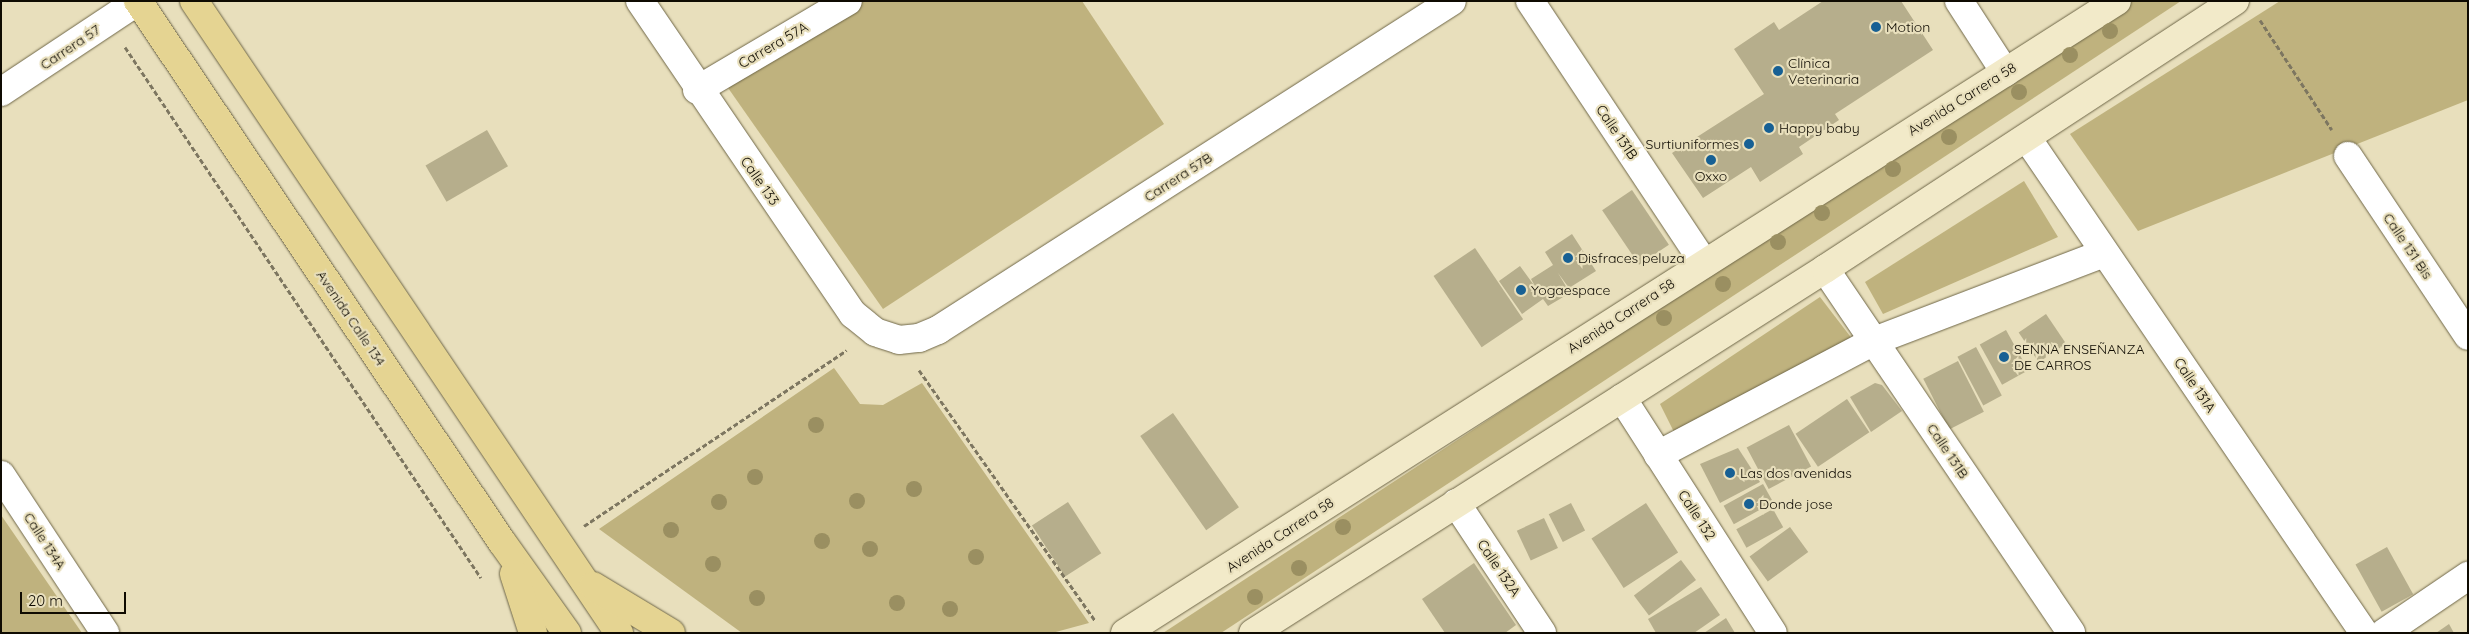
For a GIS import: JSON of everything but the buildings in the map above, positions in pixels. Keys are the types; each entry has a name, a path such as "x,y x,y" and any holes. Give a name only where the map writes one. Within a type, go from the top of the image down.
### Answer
{"main road":[{"name":"Avenida Calle 134","path":"138,1 502,542 567,633"},
{"path":"194,1 619,633"},
{"name":"Avenida Carrera 58","path":"1125,633 1704,262 2117,1"},
{"path":"1253,633 1825,269 2027,138 2246,8"},
{"path":"502,542 533,633"},
{"path":"584,580 671,633"}],"street":[{"name":"Carrera 57","path":"1,92 138,1"},
{"name":"Calle 133","path":"640,1 697,90 853,314 887,336"},
{"name":"Carrera 57A","path":"697,90 848,1"},
{"name":"Carrera 57B","path":"887,336 919,338 938,330 1452,1"},
{"name":"Calle 131B","path":"1530,1 1704,262"},
{"path":"1959,1 2005,72"},
{"name":"Calle 131A","path":"2027,138 2364,633"},
{"name":"Calle 131 Bis","path":"2348,156 2468,336"},
{"path":"1658,455 1874,341 2104,253"},
{"name":"Calle 131B","path":"1825,269 2071,633"},
{"name":"Calle 132","path":"1622,398 1773,633"},
{"name":"Calle 134A","path":"1,476 105,633"},
{"name":"Calle 132A","path":"1456,503 1542,633"},
{"path":"2384,633 2468,576"}],"path":[{"path":"2246,8 2348,156"},
{"path":"108,22 486,584"},
{"path":"559,543 887,336 1097,624"}],"shaded area":[{"path":"843,1 1082,1 1164,124 883,309 726,85"},
{"path":"2127,1 2181,1 1221,633 1163,633"},
{"path":"2280,1 2468,1 2468,100 2138,231 2070,134"},
{"path":"2024,181 2058,237 1883,314 1865,282"},
{"path":"1820,297 1853,340 1676,436 1660,404"},
{"path":"834,368 860,404 883,405 922,383 1089,623 1052,633 742,633 599,529"},
{"path":"1,515 82,633 1,633"}],"place":[{"name":"Motion","path":"1876,27"},
{"name":"Clínica Veterinaria","path":"1778,71"},
{"name":"Happy baby","path":"1769,128"},
{"name":"Surtiuniformes","path":"1749,144"},
{"name":"Oxxo","path":"1711,160"},
{"name":"Disfraces peluza","path":"1568,258"},
{"name":"Yogaespace","path":"1521,290"},
{"name":"SENNA ENSEÑANZA DE CARROS","path":"2004,357"},
{"name":"Las dos avenidas","path":"1730,473"},
{"name":"Donde jose","path":"1749,504"}]}
